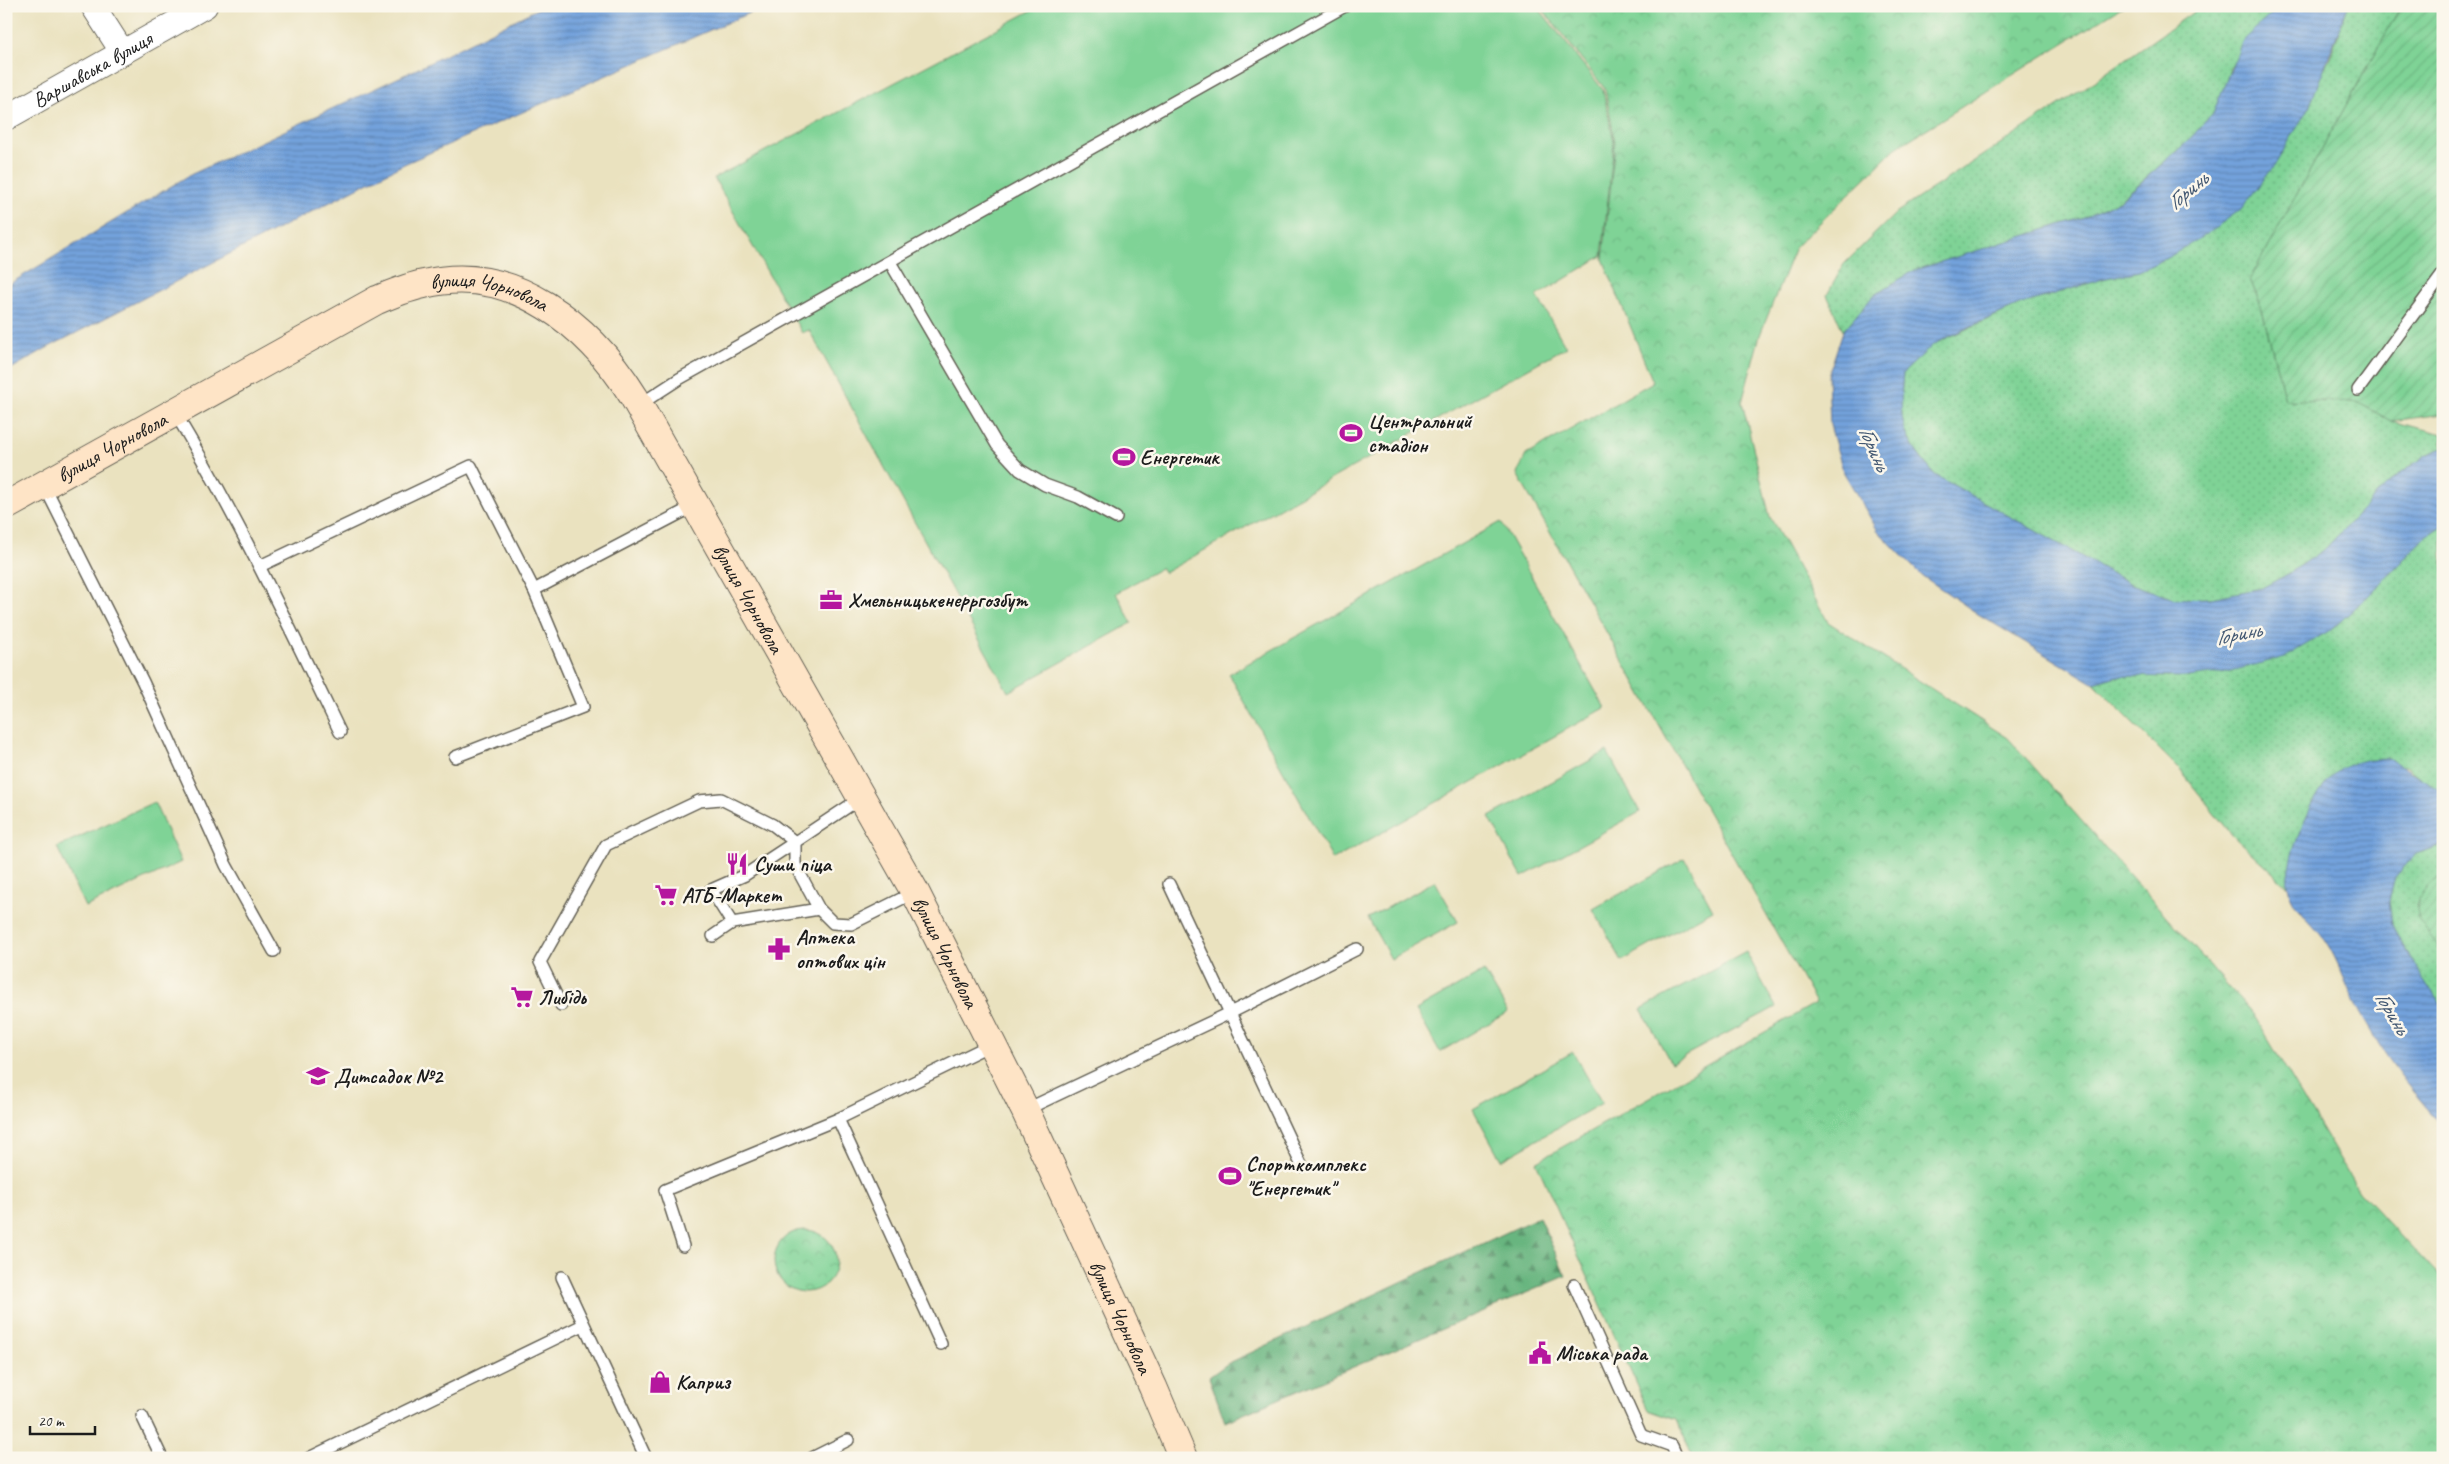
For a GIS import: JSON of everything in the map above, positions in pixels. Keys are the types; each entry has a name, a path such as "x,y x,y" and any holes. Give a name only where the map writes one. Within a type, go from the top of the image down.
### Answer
{"street":[{"path":"93,6 123,53"},
{"name":"Варшавська вулиця","path":"6,118 205,6"},
{"name":"вулиця Чорновола","path":"6,506 175,414 376,300 424,283 469,280 509,287 544,304 574,324 597,346 639,405 915,892 1025,1110 1153,1388 1181,1457"}],"lane":[{"path":"639,405 679,379 1345,6"},
{"path":"890,262 997,445 1020,470 1045,485 1078,497 1116,518"},
{"path":"2358,390 2443,274"},
{"path":"175,414 205,463 260,566 340,732"},
{"path":"260,566 471,466 534,590 583,707 455,757"},
{"path":"44,484 143,682 226,865 274,951"},
{"path":"534,590 696,504"},
{"path":"732,923 711,890 745,874 861,798"},
{"path":"561,1005 540,962 606,845 699,800 721,799 773,825 795,842"},
{"path":"795,842 795,865 819,909 833,924 851,924 915,892"},
{"path":"1169,884 1302,1166"},
{"path":"714,936 732,923 819,909"},
{"path":"1025,1110 1230,1013 1357,949"},
{"path":"683,1246 665,1190 838,1118 993,1044"},
{"path":"838,1118 941,1344"},
{"path":"562,1278 646,1458"},
{"path":"1574,1285 1641,1435 1672,1446 1677,1458"},
{"path":"309,1458 583,1325"},
{"path":"142,1416 162,1458"},
{"path":"812,1458 848,1440"}],"green space":[{"name":"Енергетик","path":"1040,6 1537,6 1603,90 1614,142 1602,256 1537,296 1566,347 1164,573 1161,568 1116,593 1132,623 1008,692 809,330 802,333 714,178"},
{"path":"1540,6 2123,6 1896,148 1795,247 1760,335 1742,402 1770,517 1828,622 2008,738 2253,1014 2359,1191 2443,1282 2443,1458 1693,1458 1677,1420 1648,1410 1536,1162 1816,1003 1517,474 1526,455 1653,382 1603,259 1615,142 1605,89"},
{"path":"2202,6 2280,6 2230,68 2225,86 2213,113 2187,142 2120,200 2082,218 1915,270 1874,295 1843,331 1827,295 1844,264 1897,212 2083,89"},
{"path":"2348,6 2401,6 2250,279 2261,306 2285,400 2357,402 2391,421 2443,434 2443,448 2424,456 2385,486 2324,550 2288,574 2262,588 2211,598 2174,599 2131,584 1935,475 1915,450 1905,428 1901,405 1903,373 1934,344 2019,305 2106,278 2139,271 2169,257 2240,210 2254,191 2329,60"},
{"path":"2401,6 2443,6 2443,414 2391,421 2357,402 2285,400 2261,306 2250,279"},
{"path":"1501,522 1605,708 1333,860 1229,674"},
{"path":"2443,525 2443,790 2428,784 2406,766 2350,765 2336,773 2324,786 2302,830 2289,869 2288,887 2233,836 2180,770 2093,683 2116,676 2188,677 2285,656 2332,629 2369,595 2426,536"},
{"path":"1607,751 1640,812 1522,877 1489,817"},
{"path":"154,802 181,862 85,907 57,847"},
{"path":"2443,846 2443,877 2426,889 2416,906 2443,953 2443,1008 2407,954 2392,925 2389,901 2395,877 2416,854"},
{"path":"1685,858 1713,910 1622,961 1593,909"},
{"path":"2443,877 2443,953 2426,931 2418,915 2417,907 2419,899 2430,884"},
{"path":"1435,881 1458,922 1391,959 1368,918"},
{"path":"1746,952 1776,1007 1671,1063 1641,1009"},
{"path":"1484,971 1508,1012 1440,1052 1416,1010"},
{"path":"1573,1052 1602,1103 1501,1160 1473,1109"},
{"path":"1539,1217 1566,1276 1225,1422 1209,1377 1227,1364"},
{"path":"799,1230 811,1230 827,1239 834,1249 836,1261 834,1273 827,1283 811,1292 799,1292 788,1287 779,1278 774,1267 774,1255 779,1244 788,1235"}],"water":[{"path":"543,6 765,6 404,164 45,349 6,372 6,286 188,176 421,67"},
{"name":"Горинь","path":"2280,6 2348,6 2310,105 2275,165 2240,210 2205,235 2169,257 2139,271 2106,278 2019,305 1934,344 1903,373 1901,405 1905,429 1915,450 1935,475 2131,584 2174,599 2211,598 2262,588 2288,574 2324,550 2385,486 2424,456 2443,448 2443,525 2426,536 2369,595 2332,629 2285,657 2227,672 2188,677 2117,676 2093,683 1978,614 1921,575 1878,531 1843,471 1830,425 1828,376 1843,331 1874,295 1915,270 2082,218 2121,200 2187,142 2213,113 2243,40"},
{"name":"Горинь","path":"2386,758 2443,790 2443,846 2416,854 2395,877 2389,901 2392,925 2408,954 2443,1008 2443,1126 2406,1083 2384,1052 2355,1003 2330,949 2321,935 2298,909 2288,886 2288,874 2296,843 2311,809 2328,781 2341,769 2353,763"}],"place":[{"name":"Центральний стадіон","path":"1351,433"},
{"name":"Енергетик","path":"1124,457"},
{"name":"Хмельницькенерргозбут","path":"831,600"},
{"name":"Суши піца","path":"737,864"},
{"name":"АТБ-Маркет","path":"666,895"},
{"name":"Аптека оптових цін","path":"779,949"},
{"name":"Либідь","path":"522,997"},
{"name":"Дитсадок №2","path":"318,1076"},
{"name":"Спорткомплекс \"Енергетик\"","path":"1230,1176"},
{"name":"Міська рада","path":"1540,1353"},
{"name":"Каприз","path":"660,1382"}]}
